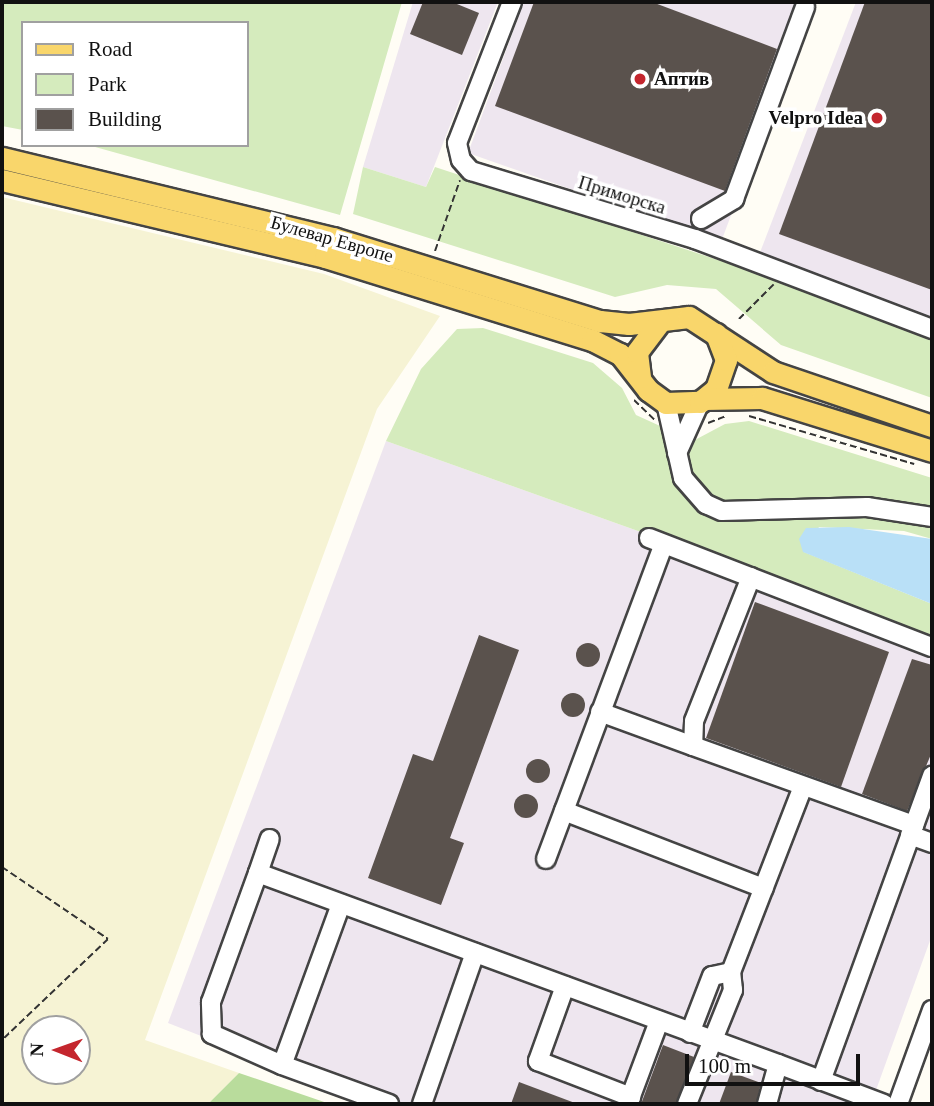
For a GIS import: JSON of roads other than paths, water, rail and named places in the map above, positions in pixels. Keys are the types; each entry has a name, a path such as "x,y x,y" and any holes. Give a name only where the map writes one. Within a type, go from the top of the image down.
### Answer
{"main road":[{"name":"Булевар Европе","path":"2,158 333,238 600,321 660,321 689,317 773,372 932,426"},
{"name":"Булевар Европе","path":"2,180 229,232 468,300 607,346 666,403"},
{"path":"640,377 642,340 660,321"},
{"path":"702,400 716,389 726,360 715,332"},
{"path":"666,403 762,398 932,451"}],"street":[{"name":"Приморска","path":"512,2 457,143 465,165 790,275 932,329"},
{"path":"701,219 734,200 805,7"},
{"path":"677,453 702,400"},
{"path":"666,403 677,453 692,492 722,511 867,507 932,517"},
{"path":"546,859 600,712 656,541 932,648"},
{"path":"693,746 694,721 751,577"},
{"path":"600,712 803,786 912,830 932,843"},
{"path":"821,1081 932,775"},
{"path":"687,1104 733,990 731,972 803,786"},
{"path":"564,811 765,888"},
{"path":"270,839 208,1022 212,1034 282,1065 390,1104"},
{"path":"258,873 884,1104"},
{"path":"282,1065 341,904"},
{"path":"422,1104 475,953"},
{"path":"690,1032 712,976 731,972"},
{"path":"565,986 538,1061 629,1100 659,1021"},
{"path":"898,1104 932,1010"},
{"path":"766,1104 778,1064"}],"water":[{"path":"849,527 932,539 932,604 803,552 799,539 806,528"}],"place":[{"name":"Аптив","path":"640,79"},
{"name":"Velpro Idea","path":"877,118"}]}
